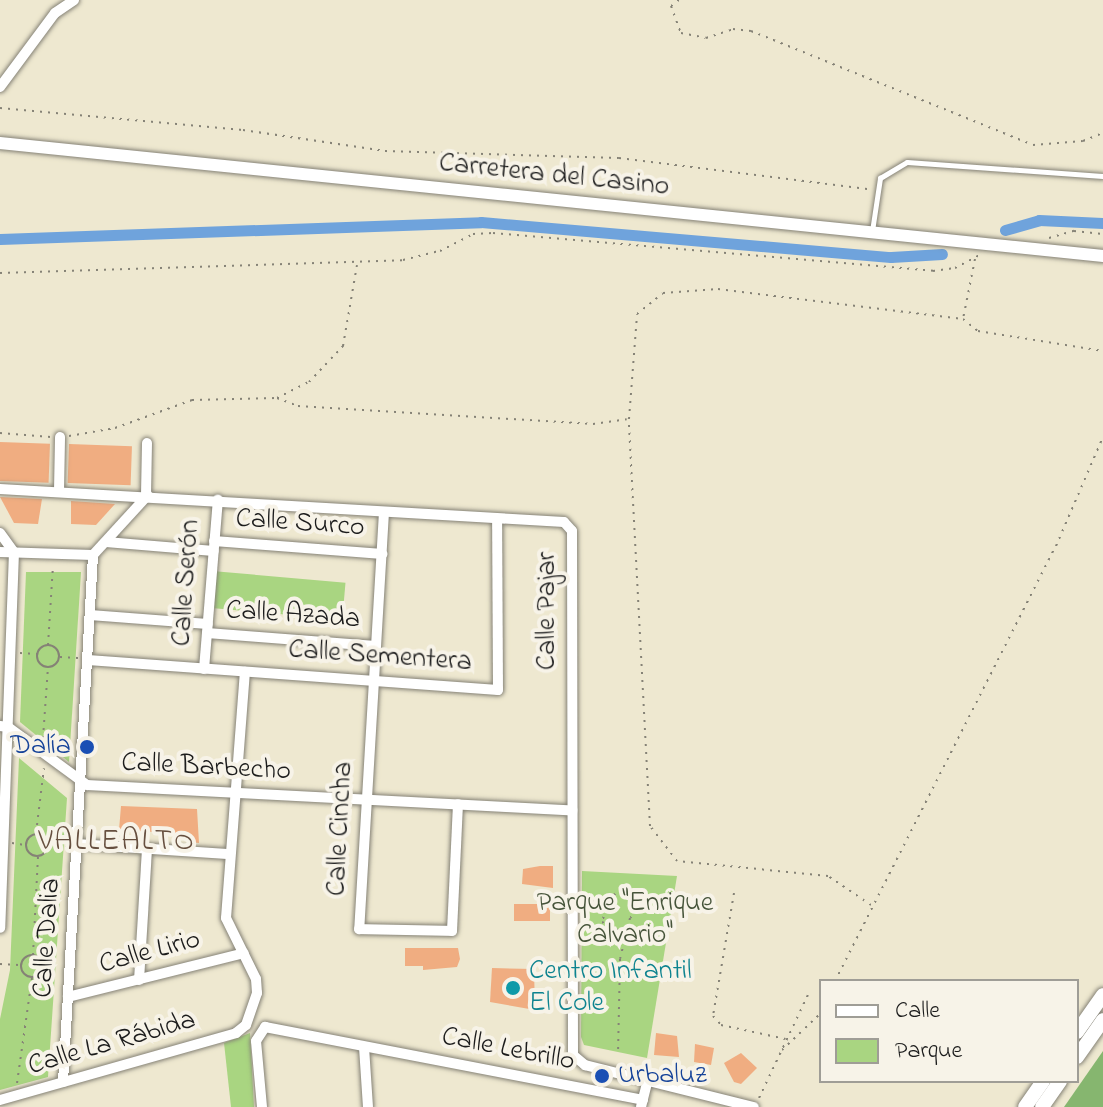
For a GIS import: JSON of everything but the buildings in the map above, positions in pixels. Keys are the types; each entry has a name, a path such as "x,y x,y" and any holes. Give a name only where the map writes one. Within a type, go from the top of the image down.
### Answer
{"main road":[{"path":"1079,1029 1103,995"},
{"path":"1079,1054 1103,1020"},
{"path":"1025,1107 1042,1083"},
{"path":"1042,1107 1059,1083"}],"street":[{"path":"0,87 55,13 74,0"},
{"name":"Carretera del Casino","path":"0,143 1103,256"},
{"path":"59,491 60,437"},
{"path":"88,659 93,555 147,495 147,443"},
{"name":"Calle Pajar","path":"0,489 147,495 564,522 572,531 573,1055 585,1065 754,1107"},
{"name":"Calle Serón","path":"204,669 218,500"},
{"name":"Calle Cincha","path":"384,512 359,929 452,931 458,804"},
{"name":"Calle Sementera","path":"88,659 498,690 497,519"},
{"path":"0,533 14,552 11,653 4,727 0,928"},
{"name":"Calle Surco","path":"106,542 382,554"},
{"path":"0,552 93,555"},
{"name":"Calle Azada","path":"90,615 376,646"},
{"name":"Calle Dalia","path":"63,1082 88,659"},
{"path":"244,953 226,918 245,672"},
{"name":"Calle Barbecho","path":"4,727 80,783 236,795 366,798 572,810"},
{"path":"78,844 230,854"},
{"path":"139,980 147,848"},
{"name":"Calle Lirio","path":"68,997 244,953"},
{"name":"Calle La Rábida","path":"0,1100 236,1033 246,1025 257,993 244,953"},
{"name":"Calle Lebrillo","path":"262,1107 256,1041 265,1027 642,1103"},
{"path":"364,1047 368,1107"},
{"path":"642,1103 648,1079"}],"lane":[{"path":"872,232 880,178 907,162 1103,176"}],"path":[{"path":"679,0 671,6 681,33 706,38 733,29 751,31 1033,145 1083,141 1103,133"},
{"path":"0,108 243,130 385,151 619,158 878,190"},
{"path":"1031,248 1074,231 1103,234"},
{"path":"0,273 403,260 440,251 473,234 493,233 933,271 975,258 997,245"},
{"path":"963,319 975,258"},
{"path":"277,398 309,382 343,346 358,263"},
{"path":"871,905 828,876 677,861 650,826 629,419 637,314 663,293 718,289 963,319 978,331 1103,351"},
{"path":"0,433 60,437 115,428 192,400 277,398 298,406 577,423 629,419"},
{"path":"836,979 1056,546 1103,437"},
{"path":"54,554 48,645 59,657"},
{"path":"11,653 37,654 48,645"},
{"path":"37,654 46,667 59,657 88,659"},
{"path":"38,856 26,849 29,836 42,835 48,846"},
{"path":"0,964 21,965 33,955 38,856 48,846 78,844"},
{"path":"600,903 625,888 645,894 645,905 630,918 619,965 618,1052"},
{"path":"734,893 711,1012 721,1025 786,1039"},
{"path":"572,898 600,903 606,909 602,922 627,935"},
{"path":"33,955 44,965 70,965"},
{"path":"21,965 32,977"},
{"path":"16,1088 32,977 44,965"},
{"path":"754,1107 808,995"},
{"path":"780,1052 819,1015"}],"green space":[{"path":"212,571 345,583 342,620 209,608"},
{"path":"26,572 81,572 69,762 20,722"},
{"path":"19,758 67,798 48,1077 0,1090 0,1019 10,970"},
{"name":"Parque \"Enrique Calvario\"","path":"582,871 677,876 647,1058 584,1045 581,1037"},
{"path":"250,1033 254,1107 231,1107 224,1043"},
{"path":"1103,1051 1103,1107 1064,1107"}],"waterway":[{"path":"1005,230 1039,220 1103,223"},
{"path":"0,239 481,222 891,257 942,254"}],"place":[{"name":"Dalía","path":"87,747"},
{"name":"Centro Infantil El Cole","path":"513,988"},
{"name":"Urbaluz","path":"602,1076"}],"district":[{"name":"VALLEALTO","path":"117,842"}]}
